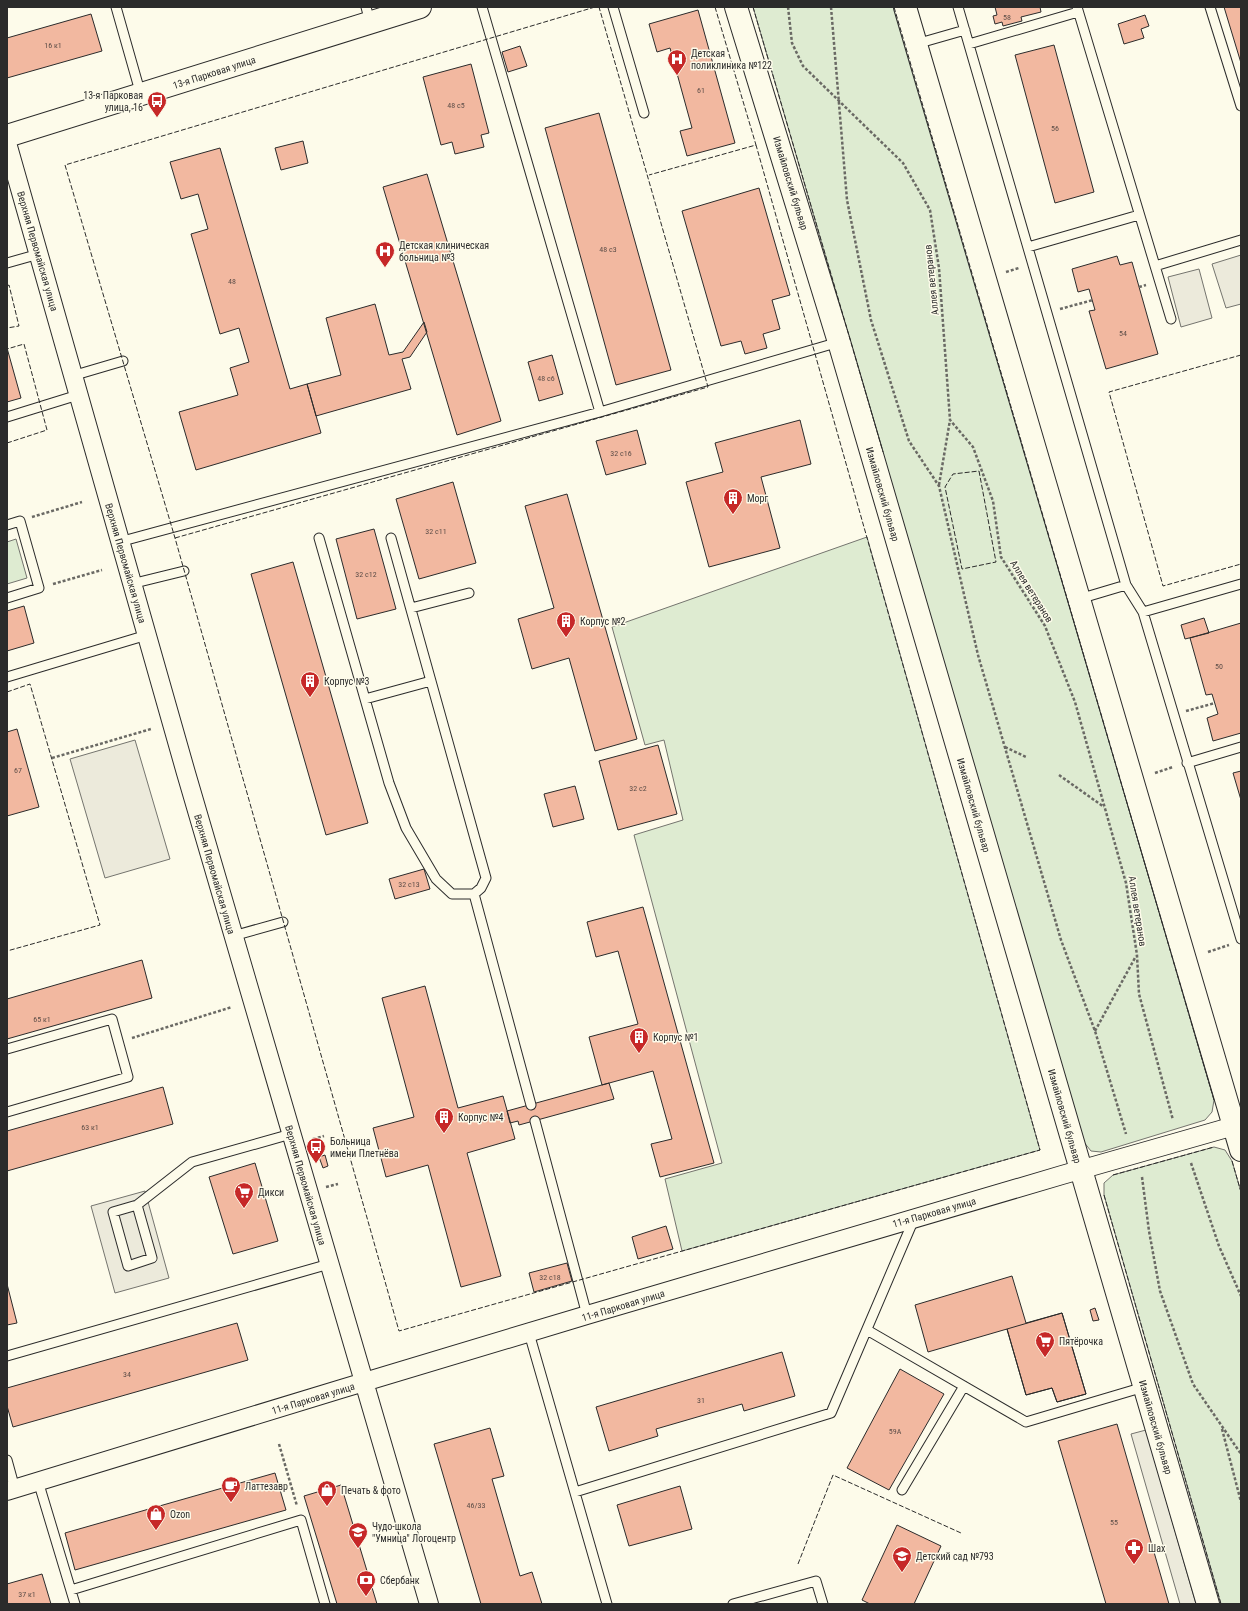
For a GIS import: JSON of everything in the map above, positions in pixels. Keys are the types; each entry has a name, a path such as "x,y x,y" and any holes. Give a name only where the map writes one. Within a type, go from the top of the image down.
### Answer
{"street":[{"name":"13-я Парковая улица","path":"7,136 141,95 368,15 420,7"},
{"name":"Измайловский бульвар","path":"736,7 839,342 1208,1604"},
{"path":"905,7 1079,599 1238,1125 1241,1150"},
{"name":"Верхняя Первомайская улица","path":"7,143 131,584 429,1604"},
{"name":"11-я Парковая улица","path":"11,1490 587,1315 915,1218 1238,1125"}],"lane":[{"path":"116,7 141,95"},
{"path":"482,7 600,412"},
{"path":"613,7 644,113"},
{"path":"958,7 1126,585 1143,612 1238,942"},
{"path":"1210,7 1241,106"},
{"path":"968,44 1078,10 1155,266 1170,301 1171,319"},
{"path":"916,44 964,30"},
{"path":"1028,247 1139,215"},
{"path":"1155,266 1241,240"},
{"path":"7,263 39,254"},
{"path":"120,542 600,412 839,342"},
{"path":"72,376 123,361"},
{"path":"7,417 78,395"},
{"path":"7,525 20,521 39,588 7,598"},
{"path":"319,538 389,783 406,828 436,879 452,894 474,894 481,888 486,878 391,538"},
{"path":"131,584 184,571"},
{"path":"1143,612 1241,584"},
{"path":"1079,599 1126,585"},
{"path":"411,608 468,593"},
{"path":"7,677 147,635"},
{"path":"365,699 431,681"},
{"path":"1187,763 1241,747"},
{"path":"474,894 531,1105"},
{"path":"233,936 283,922"},
{"path":"7,1049 112,1019 128,1077 7,1112"},
{"path":"535,1121 587,1315"},
{"path":"137,1204 152,1258 128,1266 113,1212 137,1204 192,1162 291,1134"},
{"path":"575,1492 831,1413 915,1218"},
{"path":"7,1356 329,1264"},
{"path":"867,1330 1026,1422 1144,1387"},
{"path":"529,1333 607,1604"},
{"path":"902,1490 964,1386"},
{"path":"7,1460 11,1490"},
{"path":"38,1481 75,1604"},
{"path":"71,1590 300,1520 325,1604"},
{"path":"733,1604 816,1581 823,1604"}],"path":[{"name":"Аллея ветеранов","path":"788,7 792,43 803,66 840,100 903,163 930,210 939,268 950,420 973,447 993,501 1001,557 1045,626 1075,702 1126,883 1137,955 1139,994 1173,1120"},
{"path":"831,7 840,100 847,200 871,320 909,441 939,486 978,655 1061,940 1095,1031 1126,1134"},
{"path":"1006,272 1013,270"},
{"path":"1047,313 1093,300"},
{"path":"939,486 950,420"},
{"path":"20,521 82,502"},
{"path":"39,588 102,570"},
{"path":"1173,715 1215,703"},
{"path":"52,758 150,728"},
{"path":"1005,748 1026,757"},
{"path":"1155,773 1187,763"},
{"path":"1059,775 1105,808"},
{"path":"1208,952 1238,942"},
{"path":"1095,1031 1137,955"},
{"path":"118,1043 232,1007"},
{"path":"1191,1163 1219,1246 1241,1296"},
{"path":"1142,1177 1149,1231 1160,1291 1193,1384 1221,1427 1241,1454"},
{"path":"1221,1427 1241,1502"},
{"path":"279,1444 300,1520"}],"green space":[{"path":"753,7 894,7 1214,1100 1212,1112 1205,1120 1101,1152 1091,1151 1083,1141"},
{"path":"867,537 1040,1150 682,1251 665,1179 722,1163 634,835 683,820 664,740 645,745 612,627"},
{"path":"16,539 27,578 7,584 7,542"},
{"path":"1214,1147 1225,1150 1232,1161 1241,1192 1241,1604 1221,1604 1104,1195 1104,1183 1113,1175"}],"shaded area":[{"path":"1241,255 1241,304 1226,308 1212,264"},
{"path":"1199,269 1212,318 1181,327 1168,277"},
{"path":"135,740 170,859 105,878 70,759"},
{"path":"145,1191 169,1278 115,1293 91,1206"},
{"path":"1146,1430 1196,1604 1180,1604 1131,1434"}],"building":[{"path":"995,7 1040,7 1041,12 1021,17 1022,21 1003,26 1002,22 995,24 993,16 997,15"},
{"path":"1224,7 1241,7 1241,63"},
{"name":"Детская поликлиника №122","path":"698,10 735,143 687,156 680,131 692,128 670,48 657,52 649,24"},
{"path":"91,14 102,51 7,78 7,38"},
{"path":"1145,15 1149,26 1141,29 1144,38 1124,44 1118,24"},
{"path":"1054,45 1094,192 1055,203 1015,55"},
{"path":"520,46 527,66 508,72 502,52"},
{"path":"471,64 489,133 481,135 484,147 455,154 452,142 441,145 423,77"},
{"path":"599,113 671,370 616,385 545,128"},
{"path":"303,141 308,163 281,170 275,148"},
{"path":"220,148 290,389 307,384 321,433 196,470 179,412 238,395 230,368 249,362 239,328 220,334 191,234 208,229 198,194 181,199 170,162"},
{"path":"427,174 501,421 457,435 383,187"},
{"path":"759,188 790,295 772,300 780,329 763,334 767,348 745,354 741,341 721,346 682,211"},
{"path":"1117,256 1120,265 1132,262 1158,354 1106,369 1089,311 1095,310 1089,289 1078,292 1072,269"},
{"path":"375,304 389,355 403,352 424,322 427,332 410,357 402,359 411,389 316,416 307,384 341,375 326,318"},
{"path":"7,348 21,398 7,402"},
{"path":"552,355 563,394 539,401 528,362"},
{"name":"Морг","path":"800,420 811,464 761,477 780,548 709,567 686,482 723,472 715,443"},
{"path":"637,430 646,464 606,475 596,441"},
{"path":"453,482 476,563 419,579 396,499"},
{"name":"Корпус №2","path":"567,494 637,739 595,751 569,658 532,669 518,619 554,608 525,506"},
{"path":"374,529 396,609 357,619 336,539"},
{"name":"Корпус №3","path":"293,562 368,823 326,835 251,574"},
{"path":"24,606 34,643 7,651 7,611"},
{"path":"1204,618 1209,633 1185,639 1181,625"},
{"path":"1241,623 1241,733 1213,741 1207,718 1218,714 1212,694 1206,695 1190,638"},
{"path":"17,729 39,807 7,816 7,732"},
{"path":"658,745 677,814 618,830 599,761"},
{"path":"1241,771 1241,800 1233,773"},
{"path":"575,786 584,819 553,827 544,794"},
{"path":"424,869 430,889 395,899 389,879"},
{"name":"Корпус №1","path":"643,907 714,1163 660,1177 651,1144 672,1139 653,1071 602,1085 589,1037 638,1024 618,951 596,957 587,922"},
{"path":"142,960 152,998 7,1039 7,999"},
{"name":"Корпус №4","path":"425,986 458,1108 503,1096 515,1139 467,1153 501,1276 461,1287 428,1165 386,1177 373,1128 414,1117 382,998"},
{"path":"609,1083 614,1099 519,1125 518,1121 510,1123 507,1111"},
{"path":"163,1087 173,1124 7,1171 7,1131"},
{"path":"325,1155 328,1166 323,1168 319,1157"},
{"name":"Дикси","path":"255,1163 278,1241 233,1254 209,1177"},
{"path":"666,1226 673,1249 638,1259 632,1237"},
{"path":"567,1263 572,1281 534,1292 529,1273"},
{"path":"1012,1276 1026,1323 1062,1313 1086,1394 1057,1402 1052,1388 1026,1395 1007,1329 928,1352 915,1305"},
{"path":"7,1284 17,1323 7,1325"},
{"path":"1095,1308 1099,1320 1093,1321 1090,1310"},
{"name":"Пятёрочка","path":"1062,1313 1086,1394 1057,1402 1052,1388 1026,1395 1007,1329"},
{"path":"237,1323 248,1360 13,1427 7,1406 7,1388"},
{"path":"782,1352 795,1396 744,1411 742,1404 656,1429 658,1436 609,1451 596,1407"},
{"path":"900,1369 944,1394 889,1490 847,1468"},
{"path":"1117,1424 1169,1604 1106,1604 1058,1441"},
{"path":"490,1428 504,1476 492,1479 520,1576 532,1572 542,1604 481,1604 434,1444"},
{"path":"275,1473 286,1510 75,1570 65,1533"},
{"path":"341,1485 377,1604 337,1604 304,1496"},
{"path":"680,1486 692,1529 629,1546 617,1505"},
{"name":"Детский сад №793","path":"897,1525 941,1546 914,1604 870,1604 862,1600"},
{"path":"42,1574 51,1604 7,1604 7,1584"}],"fence":[{"path":"595,7 65,165 175,538 399,1331 1040,1150 756,145 649,175"},
{"path":"175,538 708,387 599,7"},
{"path":"715,7 756,145"},
{"path":"753,7 883,452"},
{"path":"894,7 1214,1100"},
{"path":"7,286 9,285 19,326 7,328"},
{"path":"7,349 24,344 47,430 7,443"},
{"path":"1241,355 1109,392 1163,586 1241,564"},
{"path":"979,471 996,562 962,569 945,487 953,474 979,471"},
{"path":"7,692 30,684 100,925 7,951"},
{"path":"1113,1175 1214,1147"},
{"path":"1232,1161 1241,1192"},
{"path":"1104,1195 1221,1604"},
{"path":"798,1564 833,1475 961,1533"}],"place":[{"name":"Детская поликлиника №122","path":"677,76"},
{"name":"13-я Парковая улица, 16","path":"157,118"},
{"name":"Детская клиническая больница №3","path":"385,268"},
{"name":"Морг","path":"733,515"},
{"name":"Корпус №2","path":"566,638"},
{"name":"Корпус №3","path":"310,698"},
{"name":"Корпус №1","path":"639,1054"},
{"name":"Корпус №4","path":"444,1134"},
{"name":"Больница имени Плетнёва","path":"316,1164"},
{"name":"Дикси","path":"244,1209"},
{"name":"Пятёрочка","path":"1045,1358"},
{"name":"Латтезавр","path":"231,1503"},
{"name":"Печать & фото","path":"327,1507"},
{"name":"Ozon","path":"156,1531"},
{"name":"Чудо-школа \"Умница\" Логоцентр","path":"358,1549"},
{"name":"Шах","path":"1134,1565"},
{"name":"Детский сад №793","path":"902,1573"},
{"name":"Сбербанк","path":"366,1597"}]}
